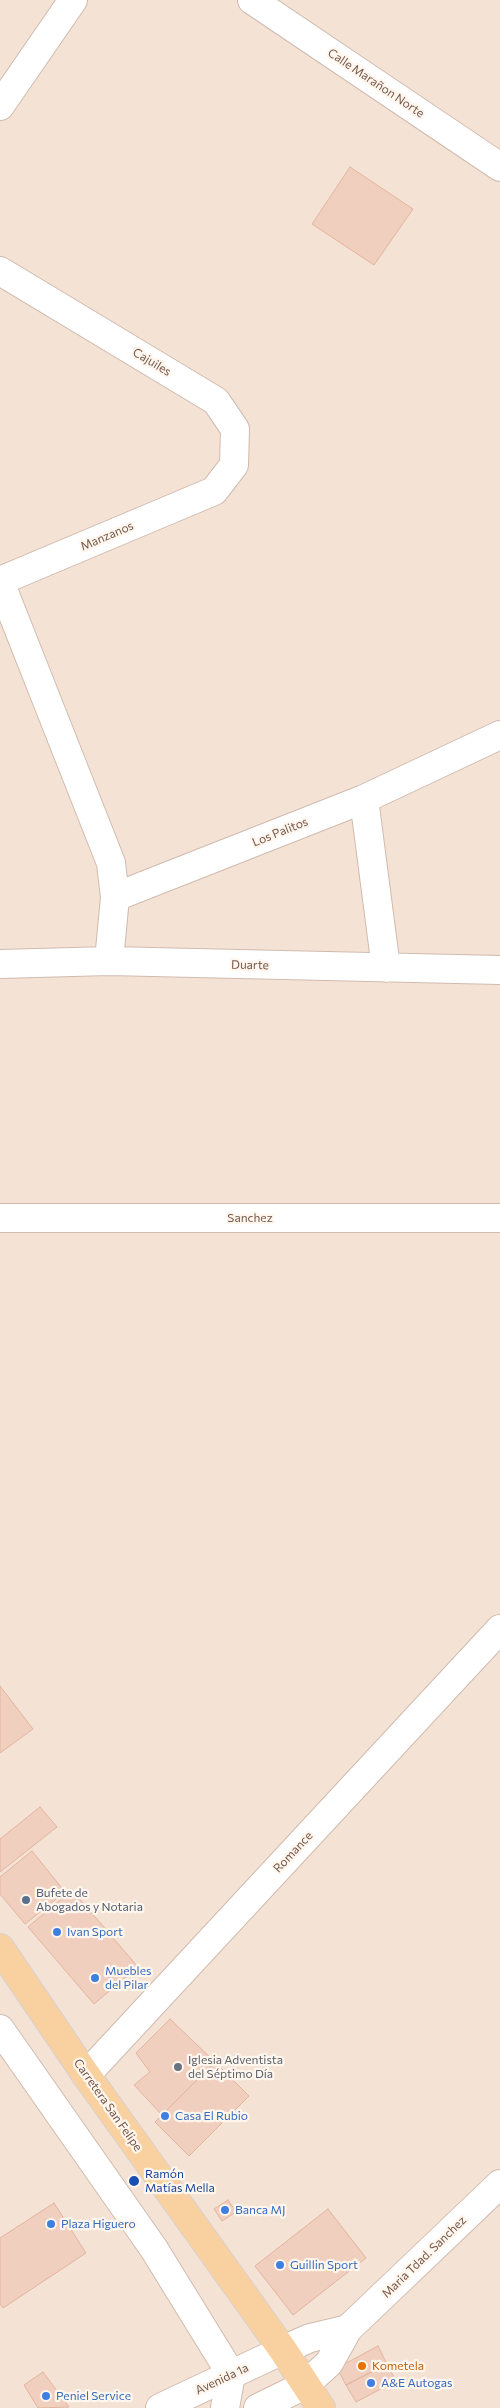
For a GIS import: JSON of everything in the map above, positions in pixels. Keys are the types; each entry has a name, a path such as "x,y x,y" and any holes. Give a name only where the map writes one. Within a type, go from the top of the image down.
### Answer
{"main road":[{"name":"Carretera San Felipe","path":"0,1948 86,2074 283,2350 321,2408"}],"street":[{"path":"0,106 73,0"},
{"name":"Calle Marañon Norte","path":"252,0 500,167"},
{"name":"Cajuiles","path":"0,271 216,401 235,429 234,465 214,491"},
{"name":"Manzanos","path":"0,581 214,491"},
{"path":"0,581 111,863 115,897 109,961"},
{"name":"Los Palitos","path":"115,897 364,799 500,735"},
{"path":"364,799 386,968"},
{"name":"Duarte","path":"0,964 109,961 500,970"},
{"name":"Sanchez","path":"0,1218 500,1218"},
{"name":"Romance","path":"86,2074 500,1628"},
{"path":"0,2029 154,2249 231,2374 225,2408"},
{"name":"Maria Tdad. Sanchez","path":"348,2329 500,2184"},
{"path":"258,2408 305,2385 329,2363 348,2329"},
{"name":"Avenida 1a","path":"160,2408 310,2338 348,2329"}],"shaded area":[{"path":"0,0 500,0 500,2408 0,2408"}],"building":[{"path":"350,167 413,209 374,265 312,224"},
{"path":"0,1686 33,1729 0,1753"},
{"path":"40,1807 57,1827 0,1872 0,1839"},
{"path":"32,1851 65,1892 25,1924 0,1894 0,1877"},
{"path":"72,1890 138,1967 94,2004 28,1927"},
{"name":"Iglesia Adventista del Séptimo Día","path":"170,2019 215,2062 162,2115 134,2085 150,2072 136,2053"},
{"path":"215,2062 249,2096 189,2156 155,2122"},
{"name":"Banca MJ","path":"228,2200 236,2212 222,2221 214,2209"},
{"path":"54,2203 86,2253 3,2308 0,2304 0,2238"},
{"path":"328,2209 366,2258 293,2315 255,2266"},
{"name":"Kometela","path":"378,2346 387,2364 346,2385 337,2368"},
{"name":"A&E Autogas","path":"387,2364 396,2381 356,2402 346,2385"},
{"name":"Peniel Service","path":"43,2372 69,2407 38,2408 24,2385"}],"place":[{"name":"Bufete de Abogados y Notaria","path":"26,1900"},
{"name":"Ivan Sport","path":"57,1932"},
{"name":"Muebles del Pilar","path":"95,1978"},
{"name":"Iglesia Adventista del Séptimo Día","path":"178,2067"},
{"name":"Casa El Rubio","path":"165,2116"},
{"name":"Ramón Matías Mella","path":"134,2181"},
{"name":"Banca MJ","path":"225,2210"},
{"name":"Plaza Higuero","path":"51,2224"},
{"name":"Guillin Sport","path":"280,2265"},
{"name":"Kometela","path":"362,2366"},
{"name":"A&E Autogas","path":"371,2383"},
{"name":"Peniel Service","path":"46,2396"}]}
